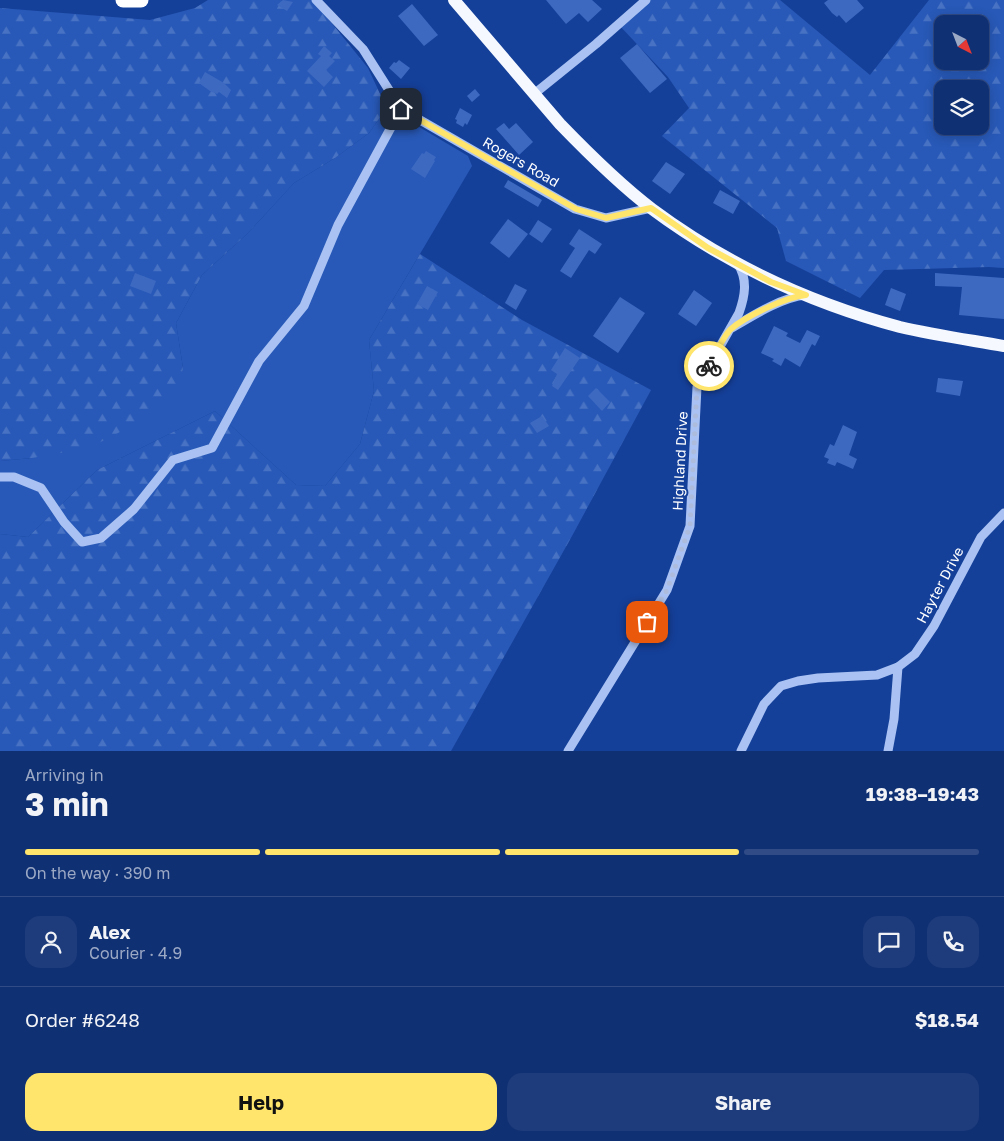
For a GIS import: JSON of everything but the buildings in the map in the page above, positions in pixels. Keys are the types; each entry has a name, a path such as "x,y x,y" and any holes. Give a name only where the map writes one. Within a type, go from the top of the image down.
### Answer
{"highway":[{"path":"123,0 141,0"}],"main road":[{"path":"454,0 578,144 651,208 708,248 771,282 840,309 901,327 1004,346"}],"street":[{"name":"Rogers Road","path":"316,0 363,49 401,109 576,209 606,218 651,208"},
{"path":"534,94 596,44 646,0"},
{"path":"0,477 14,477 41,488 64,522 82,542 101,538 134,509 173,460 212,448 259,361 304,306 338,225 401,109"},
{"name":"Highland Drive","path":"568,751 667,590 690,526 697,387 742,306 745,283 744,272 738,263"},
{"path":"730,330 750,317 799,296 806,295"},
{"name":"Hayter Drive","path":"740,751 764,704 781,686 818,678 877,675 898,667 915,654 934,626 981,537 1004,513"},
{"path":"888,751 894,719 898,667"}],"green space":[{"path":"208,0 313,0 368,68 382,98 381,116 369,133 335,158 294,183 247,234 202,275 176,323 183,368 178,389 147,418 89,448 32,458 0,461 0,8 150,20 195,8"},
{"path":"646,0 780,0 870,75 929,0 1004,0 1004,268 884,270 860,298 786,261 777,228 662,136 689,108 668,77 619,25"},
{"path":"382,98 404,118 468,156 472,166 369,340 374,391 360,444 325,486 296,485 215,411 97,470 28,537 0,534 0,461 32,458 183,368 176,323 202,275 247,234 294,183 335,158 369,133 381,116"},
{"path":"420,254 522,320 651,390 572,536 451,751 0,751 0,534 28,537 97,470 215,411 296,485 325,486 360,444 374,391 369,340"}],"way so far":[{"path":"647,622 667,590 690,526 697,387 709,366"}],"route":[{"path":"401,109 576,209 606,218 651,208 708,248 771,282 806,295 799,296 750,317 730,330 709,366"}]}
